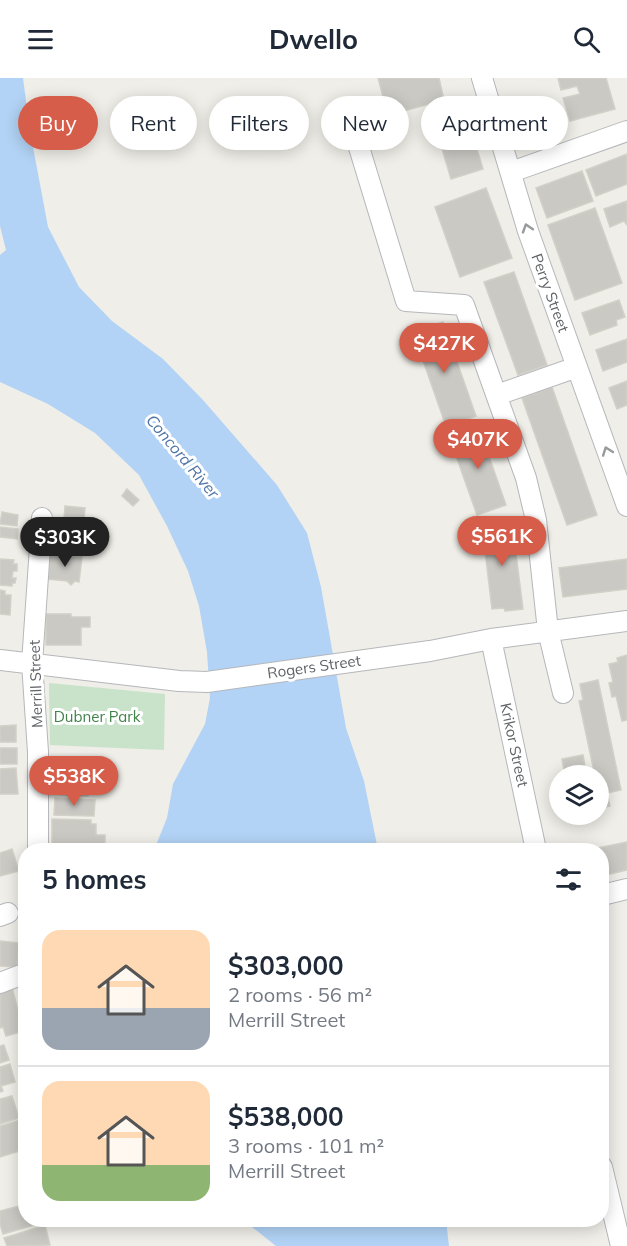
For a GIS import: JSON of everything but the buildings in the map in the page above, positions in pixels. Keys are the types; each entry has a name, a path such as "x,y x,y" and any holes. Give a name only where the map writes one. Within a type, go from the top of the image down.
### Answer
{"street":[{"name":"Perry Street","path":"482,78 528,231 627,506"},
{"path":"511,172 627,131"},
{"path":"360,150 406,301 464,305 526,478 536,520 548,632 563,693"},
{"path":"497,395 577,367"},
{"name":"Merrill Street","path":"38,843 38,752 32,663 42,518"},
{"name":"Rogers Street","path":"0,660 179,681 207,682 627,621"},
{"name":"Krikor Street","path":"491,639 535,843"},
{"path":"609,893 627,889"},
{"path":"0,983 18,976"},
{"path":"609,1196 621,1246"}],"green space":[{"name":"Dubner Park","path":"49,683 165,694 164,750 50,745"}],"water":[{"name":"Concord River","path":"0,78 23,78 25,96 18,96 18,150 34,150 48,227 79,287 112,321 163,359 203,400 277,485 307,533 321,587 346,728 364,781 377,843 157,843 167,818 173,784 205,724 210,698 207,652 199,606 188,571 139,475 95,433 48,404 0,382 0,255 6,250 0,226"},
{"path":"252,1227 447,1227 449,1246 276,1246"}]}
